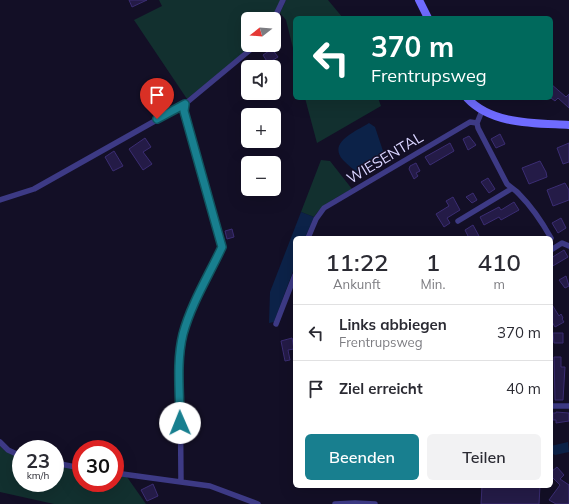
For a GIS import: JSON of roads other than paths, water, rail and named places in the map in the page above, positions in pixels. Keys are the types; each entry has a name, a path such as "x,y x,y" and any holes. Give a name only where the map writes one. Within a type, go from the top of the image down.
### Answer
{"main road":[{"path":"419,0 427,16"},
{"path":"469,100 482,111 505,119 569,125"}],"street":[{"path":"277,12 283,0"},
{"path":"0,200 34,189 185,104 248,52"},
{"path":"181,482 180,365 183,334 189,315 222,247 184,111 185,104"},
{"path":"482,111 477,123 511,189 518,192 531,208 550,236"},
{"name":"WIESENTAL","path":"309,236 316,219 324,208 470,122 477,123"},
{"path":"458,221 511,189"},
{"path":"554,248 562,243 569,246"},
{"path":"276,324 293,280"},
{"path":"553,406 569,406"},
{"path":"0,442 12,452"},
{"path":"124,474 210,486 258,504"},
{"path":"335,504 355,502 376,504"}],"water":[{"path":"369,123 375,127 385,157 358,172 343,160 339,154 339,148 341,142 351,133"},
{"path":"301,212 314,217 306,236 293,236 293,271 274,322 269,323 270,292"},
{"path":"568,442 569,452 555,455 553,454 553,446"}]}
